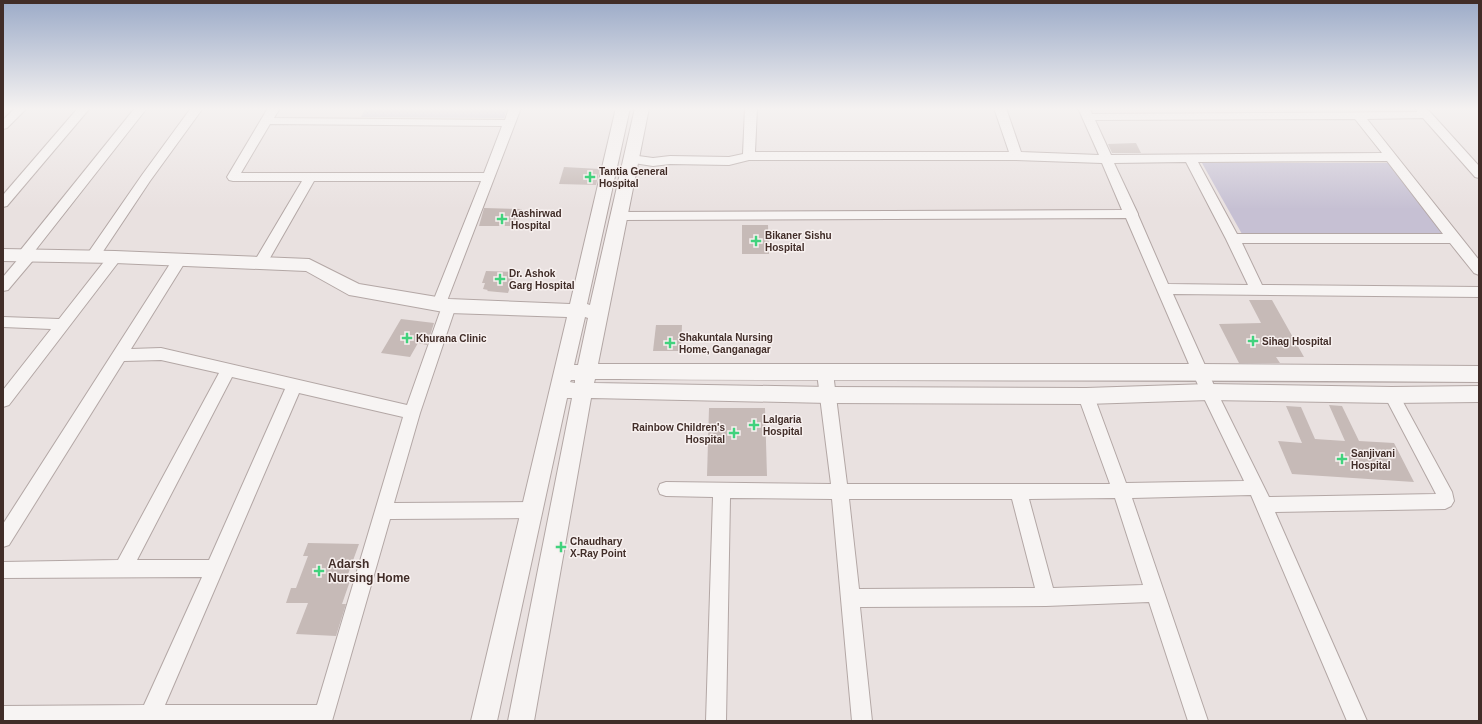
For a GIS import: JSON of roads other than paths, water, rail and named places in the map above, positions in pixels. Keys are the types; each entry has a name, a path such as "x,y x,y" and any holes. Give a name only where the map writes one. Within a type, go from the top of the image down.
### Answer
{"street":[{"path":"3,203 55,142"},
{"path":"3,286 115,142"},
{"path":"93,256 172,142"},
{"path":"254,142 233,177 488,177"},
{"path":"3,716 324,715 444,305 502,142"},
{"path":"484,721 615,142"},
{"path":"521,721 598,311 635,142"},
{"path":"749,156 750,142"},
{"path":"1011,142 1016,156"},
{"path":"1099,142 1209,392 1264,505 1357,721"},
{"path":"1379,142 1479,270"},
{"path":"1451,142 1479,174"},
{"path":"631,159 653,162 670,160 729,161 749,156 1016,156 1107,159 1390,156"},
{"path":"1190,158 1233,239 1257,290"},
{"path":"261,262 310,177"},
{"path":"619,216 1132,214"},
{"path":"1233,239 1454,238"},
{"path":"3,255 93,256 309,265 355,290 444,305 598,311"},
{"path":"3,402 115,257"},
{"path":"3,539 180,259"},
{"path":"1164,289 1479,292"},
{"path":"3,322 62,324"},
{"path":"119,355 161,354 412,413"},
{"path":"123,569 228,370"},
{"path":"560,382 825,373 1200,372 1479,374"},
{"path":"825,373 829,395 840,492 862,721"},
{"path":"3,379 19,380"},
{"path":"585,381 829,395 1086,396 1209,392 1392,395 1479,394"},
{"path":"150,716 295,385"},
{"path":"1264,505 1445,501 1444,492 1392,395"},
{"path":"1086,396 1121,492 1198,721"},
{"path":"666,489 840,492 1121,492 1256,488"},
{"path":"716,721 722,491"},
{"path":"1018,492 1046,598"},
{"path":"383,511 532,510"},
{"path":"3,570 215,568"},
{"path":"850,598 1046,598 1155,593"}],"place":[{"name":"Tantia General Hospital","path":"590,177"},
{"name":"Aashirwad Hospital","path":"502,219"},
{"name":"Bikaner Sishu Hospital","path":"756,241"},
{"name":"Dr. Ashok Garg Hospital","path":"500,279"},
{"name":"Khurana Clinic","path":"407,338"},
{"name":"Sihag Hospital","path":"1253,341"},
{"name":"Shakuntala Nursing Home, Ganganagar","path":"670,343"},
{"name":"Lalgaria Hospital","path":"754,425"},
{"name":"Rainbow Children's Hospital","path":"734,433"},
{"name":"Sanjivani Hospital","path":"1342,459"},
{"name":"Chaudhary X-Ray Point","path":"561,547"},
{"name":"Adarsh Nursing Home","path":"319,571"}]}
